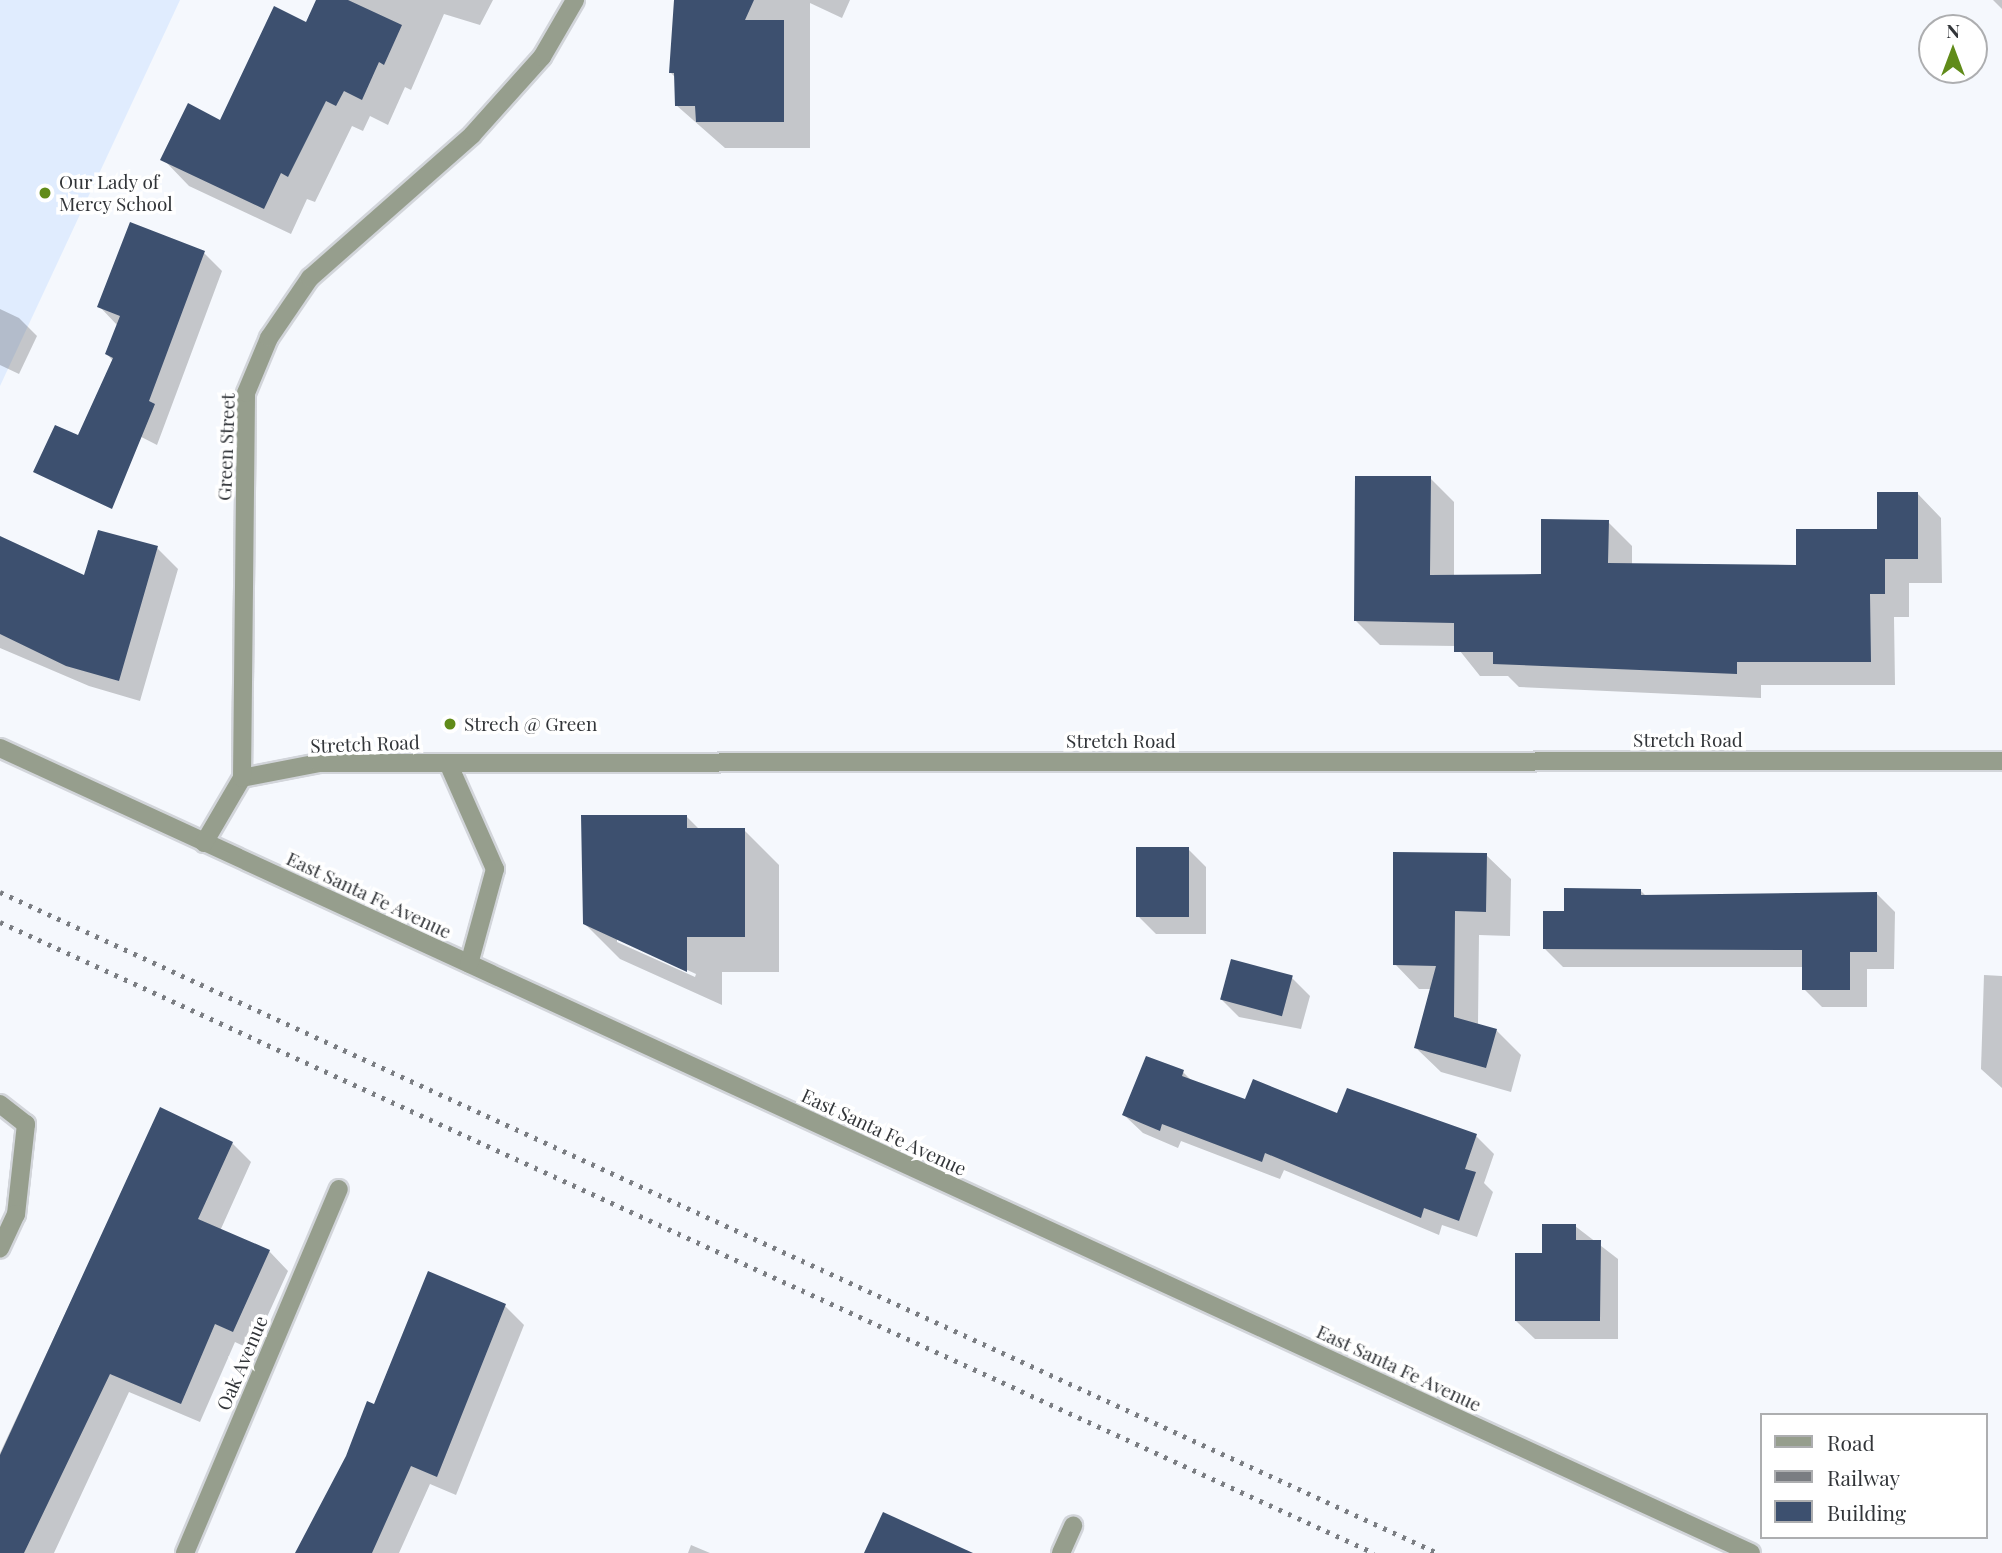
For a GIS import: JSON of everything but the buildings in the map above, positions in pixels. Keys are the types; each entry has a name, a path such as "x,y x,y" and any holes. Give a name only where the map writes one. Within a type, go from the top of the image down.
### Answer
{"street":[{"name":"Green Street","path":"242,778 246,393 269,338 310,278 472,135 542,57 575,0"},
{"name":"East Santa Fe Avenue","path":"0,748 1751,1553"},
{"name":"Stretch Road","path":"242,778 319,763 2002,761"},
{"path":"449,763 495,869 469,964"},
{"path":"204,842 242,778"},
{"path":"0,1104 26,1124 16,1214 0,1249"},
{"name":"Oak Avenue","path":"185,1553 339,1189"},
{"path":"1061,1553 1073,1526"}],"shaded area":[{"name":"Our Lady of Mercy School","path":"0,0 180,0 0,386"}],"railway":[{"path":"0,892 1438,1553"},
{"path":"0,922 1374,1553"}],"place":[{"name":"Our Lady of Mercy School","path":"45,193"},
{"name":"Strech @ Green","path":"450,724"}]}
